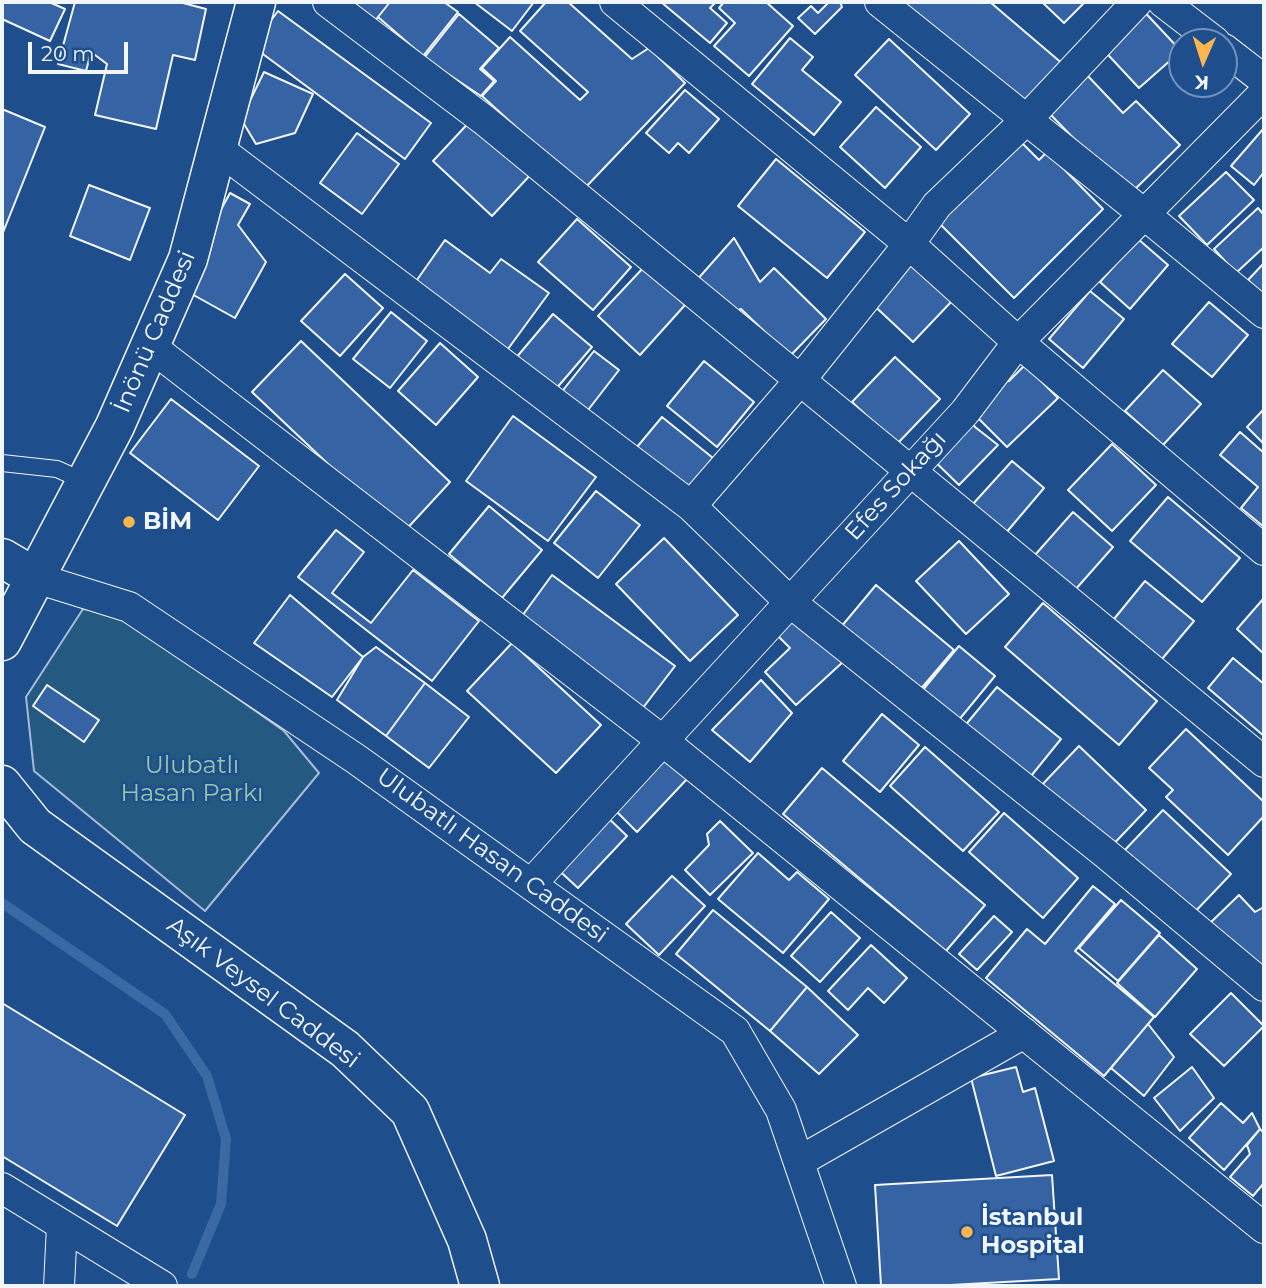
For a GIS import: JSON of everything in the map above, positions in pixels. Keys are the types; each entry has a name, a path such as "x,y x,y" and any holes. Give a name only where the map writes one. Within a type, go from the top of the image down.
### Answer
{"main road":[{"name":"İnönü Caddesi","path":"2,641 115,426 188,259 256,2"},
{"name":"Ulubatlı Hasan Caddesi","path":"2,558 36,578"},
{"name":"Aşık Veysel Caddesi","path":"2,785 34,826 345,1049 410,1111 467,1240 480,1286"}],"street":[{"path":"328,2 484,120 1264,762"},
{"path":"615,2 909,244 1018,342 1264,550"},
{"path":"880,2 1264,313"},
{"path":"691,506 800,379 909,244 937,205 1027,119 1138,2"},
{"path":"1163,2 1197,28"},
{"path":"1238,60 1264,80"},
{"name":"Efes Sokağı","path":"531,884 909,472 986,386 1018,342 1264,93"},
{"path":"217,148 691,506 790,602 1105,853 1264,986"},
{"path":"150,346 663,741 1264,1228"},
{"name":"Ulubatlı Hasan Caddesi","path":"36,578 129,607 356,759 735,1031 781,1110 841,1286"},
{"path":"800,1161 1024,1033"},
{"path":"2,1188 162,1286"},
{"path":"59,1286 62,1226"}],"lane":[{"path":"2,463 57,469 86,482"}],"green space":[{"name":"Ulubatlı Hasan Parkı","path":"83,609 114,612 284,731 319,773 205,911 34,771 26,697"}],"building":[{"path":"2,2 49,2 65,9 50,41 2,19"},
{"path":"75,2 179,2 206,9 195,60 173,55 156,129 95,115 107,64 91,52 86,71 58,64"},
{"path":"348,2 390,2 374,22"},
{"path":"390,2 444,2 458,12 423,56 378,17"},
{"path":"474,2 534,2 512,31"},
{"path":"546,2 568,2 632,59 649,48 685,83 584,189 482,96 496,81 482,68 510,37 580,100 588,92 520,31"},
{"path":"661,2 716,2 710,8 727,23 710,43"},
{"path":"724,2 766,2 793,26 749,76 714,46 735,23 719,8"},
{"path":"829,2 840,2 842,7 815,34 798,18 811,6 818,13"},
{"path":"902,2 990,2 1064,65 1026,109"},
{"path":"1042,2 1085,2 1064,23"},
{"path":"1138,5 1168,37 1168,62 1139,88 1097,43"},
{"path":"278,11 431,123 405,159 252,46"},
{"path":"459,14 499,48 480,69 494,81 481,96 424,58"},
{"path":"790,38 813,57 802,70 841,102 814,135 752,84"},
{"path":"889,39 970,114 936,150 855,75"},
{"path":"264,72 313,94 295,133 256,144 241,119"},
{"path":"1086,74 1123,113 1136,101 1180,145 1129,195 1047,111"},
{"path":"685,90 719,119 689,153 678,143 669,153 646,133"},
{"path":"876,107 921,147 885,188 840,147"},
{"path":"2,109 45,127 2,235"},
{"path":"475,116 534,171 492,216 433,161"},
{"path":"1264,128 1264,172 1254,185 1231,166"},
{"path":"357,133 399,164 362,214 320,183"},
{"path":"1019,140 1039,160 1047,152 1103,209 1014,298 937,221"},
{"path":"776,159 865,232 827,278 738,206"},
{"path":"1226,172 1254,200 1207,245 1179,216"},
{"path":"89,185 150,208 130,260 70,236"},
{"path":"230,193 250,204 238,225 266,262 235,318 179,287"},
{"path":"1258,208 1264,215 1264,247 1236,273 1214,249"},
{"path":"577,219 631,267 593,310 538,262"},
{"path":"734,238 760,282 774,268 826,319 790,356 741,309 732,313 696,281"},
{"path":"1138,239 1168,265 1130,309 1100,282"},
{"path":"445,240 490,273 501,259 549,293 505,353 412,287"},
{"path":"905,257 952,301 913,342 866,298"},
{"path":"1264,263 1264,296 1248,280"},
{"path":"644,267 685,305 640,355 598,316"},
{"path":"345,274 383,308 340,356 301,321"},
{"path":"1090,291 1124,319 1083,368 1049,339"},
{"path":"1209,302 1248,335 1212,377 1172,344"},
{"path":"391,312 427,341 390,388 353,359"},
{"path":"553,314 592,347 549,397 510,365"},
{"path":"301,341 450,482 402,534 252,392"},
{"path":"440,343 478,377 436,425 398,391"},
{"path":"594,351 619,370 585,414 560,394"},
{"path":"895,357 940,399 897,444 852,402"},
{"path":"704,361 754,402 717,447 667,406"},
{"path":"1025,365 1058,398 1007,447 969,409 997,382 1009,381"},
{"path":"1163,370 1201,404 1163,445 1125,411"},
{"path":"171,399 259,466 218,520 130,453"},
{"path":"1264,409 1264,442 1263,443 1247,427"},
{"path":"965,412 975,427 998,445 959,485 925,452"},
{"path":"513,416 596,477 548,541 466,481"},
{"path":"662,417 713,458 683,495 632,453"},
{"path":"1240,432 1264,453 1264,527 1241,508 1258,487 1220,455"},
{"path":"1112,444 1156,485 1112,531 1068,490"},
{"path":"1012,461 1044,488 1005,534 972,505"},
{"path":"596,491 640,525 598,578 554,543"},
{"path":"1168,497 1240,558 1202,602 1130,541"},
{"path":"489,506 542,550 502,598 449,554"},
{"path":"1073,512 1113,547 1075,590 1035,555"},
{"path":"336,530 364,552 332,593 371,623 413,570 479,621 432,681 298,577"},
{"path":"664,538 738,615 690,661 616,584"},
{"path":"959,541 1009,594 966,634 916,581"},
{"path":"552,575 675,666 639,713 517,623"},
{"path":"1145,581 1194,621 1162,659 1114,619"},
{"path":"876,585 954,650 919,691 841,627"},
{"path":"290,595 363,657 332,697 254,643"},
{"path":"1264,598 1264,654 1237,629"},
{"path":"1043,603 1157,701 1119,745 1005,647"},
{"path":"798,612 844,661 796,705 765,672 790,648 775,633"},
{"path":"512,643 601,725 556,773 467,691"},
{"path":"959,646 995,676 958,721 922,691"},
{"path":"376,647 425,683 386,736 337,700 363,657"},
{"path":"1233,658 1264,684 1264,736 1208,688"},
{"path":"761,680 792,713 750,762 712,730"},
{"path":"425,683 469,717 429,768 386,736"},
{"path":"47,685 99,720 84,742 33,706"},
{"path":"997,687 1061,739 1027,781 963,728"},
{"path":"882,714 919,745 880,792 843,761"},
{"path":"1186,729 1264,802 1264,816 1228,855 1166,797 1173,790 1149,768"},
{"path":"1079,746 1146,810 1105,853 1038,789"},
{"path":"925,747 999,812 963,851 890,786"},
{"path":"660,752 688,778 637,832 610,805"},
{"path":"822,768 985,905 946,951 783,814"},
{"path":"1163,810 1231,874 1190,917 1122,853"},
{"path":"602,812 627,836 578,888 552,864"},
{"path":"1004,813 1078,878 1043,918 969,852"},
{"path":"720,821 753,853 710,895 685,870 709,845 707,834"},
{"path":"758,853 789,880 797,872 829,899 783,953 718,899"},
{"path":"672,876 705,906 659,955 626,924"},
{"path":"1093,886 1115,904 1075,951 1154,1017 1104,1076 986,978 1027,929 1045,944"},
{"path":"1239,895 1255,912 1264,907 1264,970 1207,926"},
{"path":"1121,900 1160,933 1118,981 1079,948"},
{"path":"713,910 807,987 770,1031 676,954"},
{"path":"831,912 860,938 820,982 791,956"},
{"path":"994,916 1012,932 977,970 959,954"},
{"path":"1159,935 1197,969 1155,1017 1117,983"},
{"path":"871,945 907,978 884,1003 868,988 848,1010 828,991"},
{"path":"807,987 858,1035 819,1074 770,1031"},
{"path":"1231,993 1264,1026 1224,1066 1190,1034"},
{"path":"2,1003 185,1115 117,1226 2,1156"},
{"path":"1148,1024 1174,1057 1144,1096 1111,1068"},
{"path":"1016,1067 1023,1092 1035,1088 1054,1161 996,1176 971,1078"},
{"path":"1192,1067 1214,1098 1180,1131 1154,1098"},
{"path":"1221,1103 1243,1123 1252,1113 1260,1129 1224,1170 1189,1138"},
{"path":"1260,1129 1264,1133 1264,1183 1253,1196 1230,1177 1250,1154 1247,1145"},
{"name":"İstanbul Hospital","path":"1052,1175 1059,1279 881,1286 875,1185"}],"waterway":[{"path":"2,903 165,1014 207,1076 226,1139 221,1204 192,1274"}],"place":[{"name":"BİM","path":"129,522"},
{"name":"İstanbul Hospital","path":"967,1232"}]}
